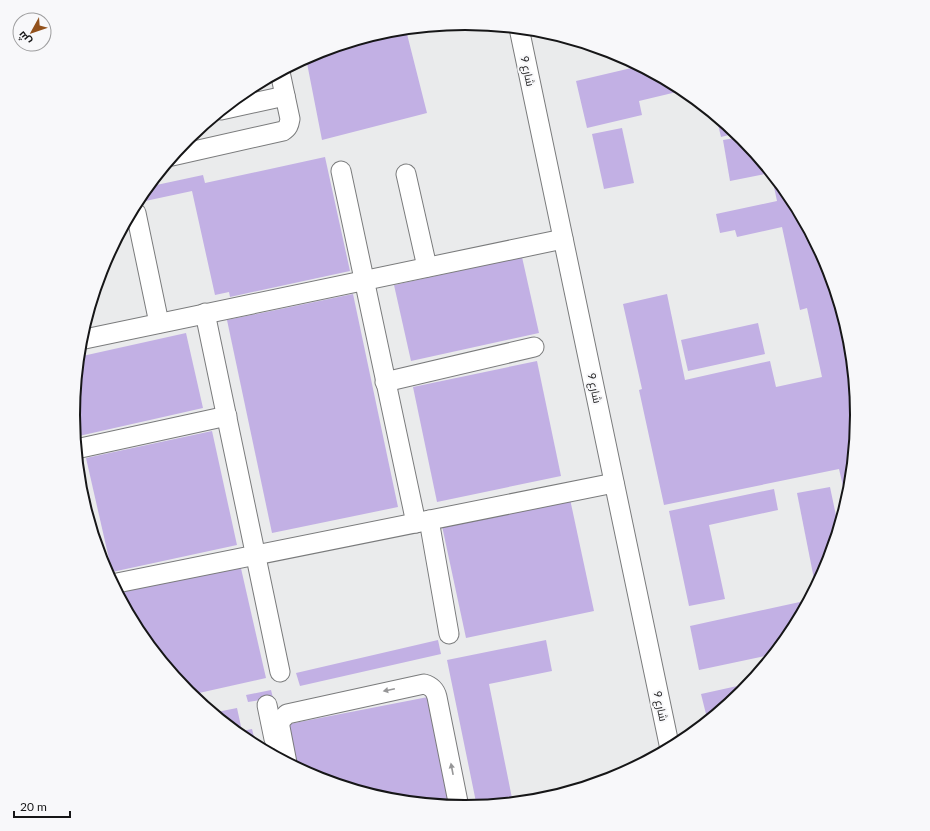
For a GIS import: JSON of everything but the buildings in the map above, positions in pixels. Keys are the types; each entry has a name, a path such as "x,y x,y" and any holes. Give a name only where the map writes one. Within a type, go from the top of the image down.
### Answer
{"street":[{"name":"شارع 9","path":"519,34 669,742"},
{"path":"182,154 283,131 287,128 290,119 281,77"},
{"path":"234,107 285,96"},
{"path":"341,171 385,382 422,522 449,634"},
{"path":"406,174 427,268"},
{"path":"136,214 160,323"},
{"path":"87,338 563,239"},
{"path":"205,313 280,672"},
{"path":"385,382 534,347"},
{"path":"81,448 227,416"},
{"path":"118,583 614,483"},
{"path":"279,753 280,721 286,714 424,684 429,685 433,688 437,697 458,801"},
{"path":"267,705 277,752"}]}
